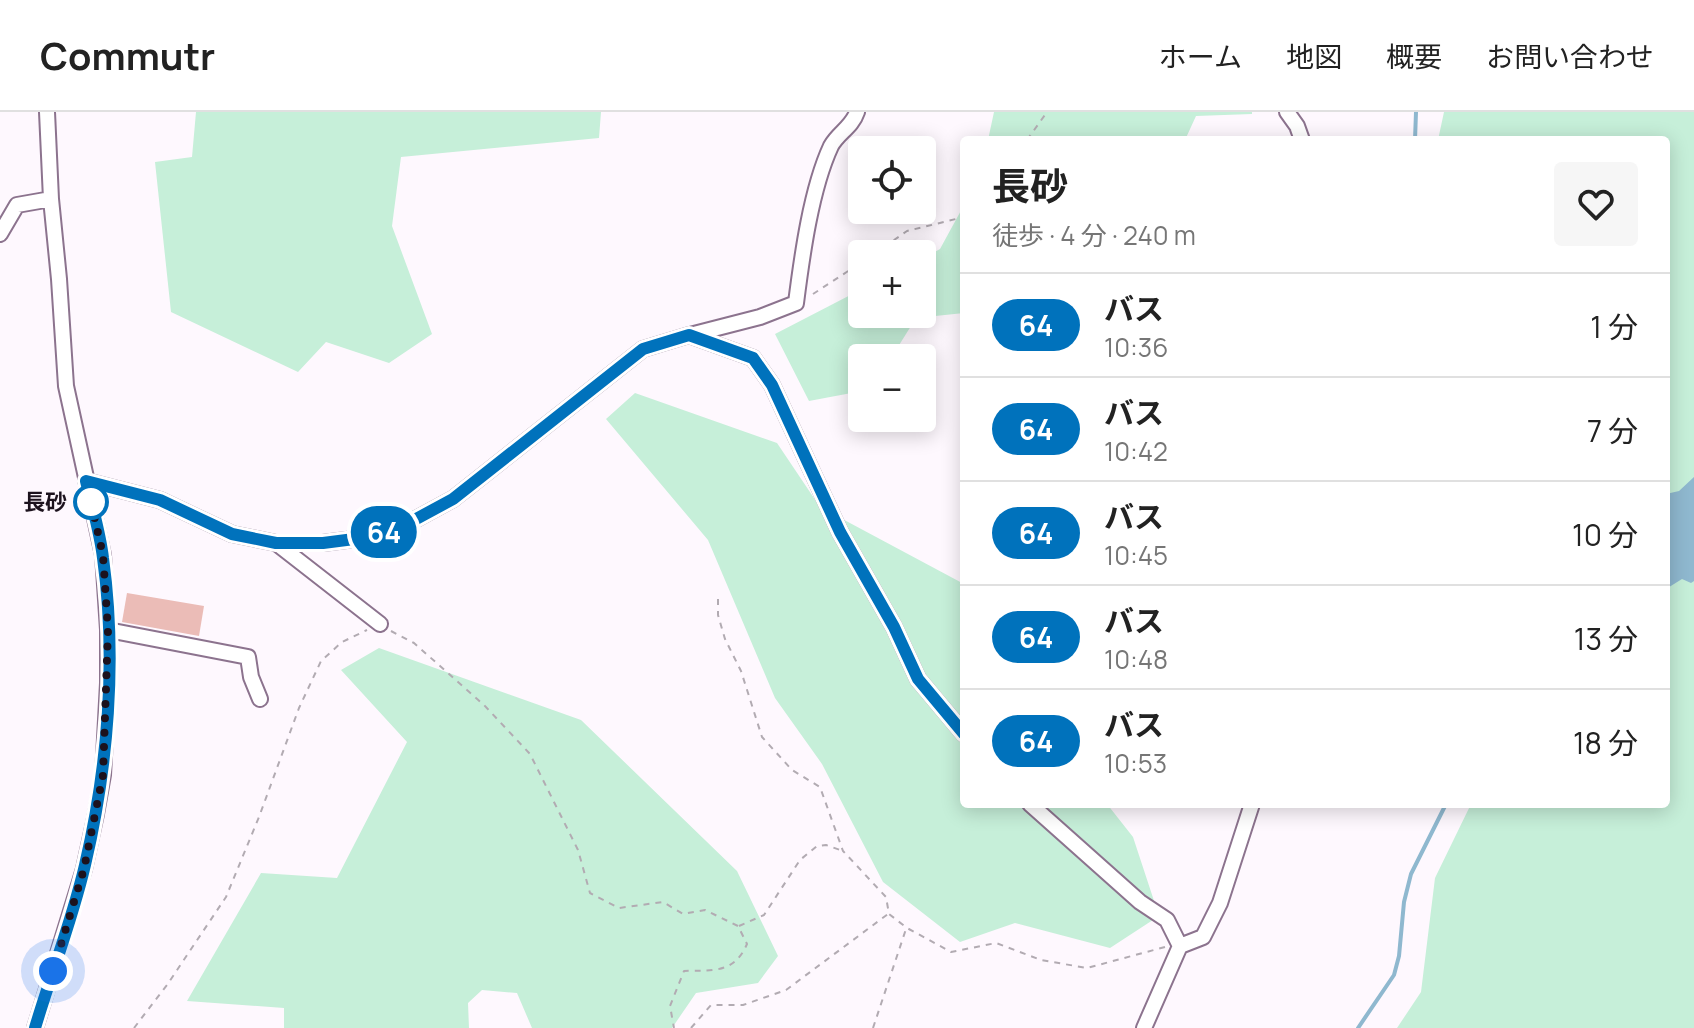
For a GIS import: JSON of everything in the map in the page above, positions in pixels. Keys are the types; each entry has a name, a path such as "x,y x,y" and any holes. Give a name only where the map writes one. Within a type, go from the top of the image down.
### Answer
{"street":[{"path":"35,1028 84,869 96,814 103,775 108,630 103,555 66,386 47,112"},
{"path":"86,481 160,500 232,534 276,543 349,540 405,525 453,499 643,349 760,317 796,303 803,246 823,170 832,144 854,121 857,112"},
{"path":"1287,112 1301,136"},
{"path":"0,234 17,205 51,199"},
{"path":"689,335 753,358 772,385 840,532 894,627 918,679 960,729"},
{"path":"276,543 380,624"},
{"path":"108,630 248,657 251,677 260,699"},
{"path":"1034,808 1140,902 1167,920 1179,945 1144,1028"},
{"path":"1179,945 1203,937 1209,926 1220,903 1251,808"}],"path":[{"path":"1030,136 1047,112"},
{"path":"894,240 907,231 960,218"},
{"path":"796,303 848,271"},
{"path":"718,599 718,615 725,639 741,671 762,737 792,770 820,787 843,851 886,897 889,914 907,928 951,952 996,943 1041,960 1087,968 1179,945"},
{"path":"134,1028 226,897 299,708 321,661 342,642 380,624 414,643 484,705 530,754 578,850 590,893 619,908 663,902 683,914 705,910 738,926 747,944 741,959 723,969 684,971 670,1006 674,1028"},
{"path":"738,926 764,915 800,860 817,846 826,845 843,851"},
{"path":"691,1028 711,1005 743,1005 786,990 889,914"},
{"path":"873,1028 907,928"}],"green space":[{"path":"196,112 601,112 599,138 401,157 392,226 432,334 389,363 326,342 298,372 171,312 155,162 192,157"},
{"path":"994,112 1252,112 1196,116 1187,136 989,136"},
{"path":"1444,112 1694,112 1694,1028 1397,1028 1421,992 1435,878 1469,808 1670,808 1670,136 1439,136"},
{"path":"960,212 960,313 936,316 936,251"},
{"path":"848,296 848,328 910,328 900,344 848,344 848,394 809,401 775,334"},
{"path":"635,393 777,443 820,507 960,582 960,808 1110,808 1133,837 1159,916 1110,948 1015,923 960,942 883,882 822,764 775,698 708,540 606,419"},
{"path":"379,648 581,720 737,871 778,956 758,983 696,993 672,1028 532,1028 517,993 482,990 468,1003 469,1028 284,1028 284,1008 187,1001 261,873 337,878 407,742 341,670"}],"water":[{"path":"1694,477 1694,581 1691,583 1682,579 1670,586 1670,493 1679,491"}],"building":[{"path":"127,593 204,606 199,636 122,622"}],"waterway":[{"path":"1415,136 1416,112"},
{"path":"1358,1028 1394,975 1411,874 1444,808"}],"bus line":[{"name":"64","path":"35,1028 84,869 103,775 108,683 106,583 103,555 86,481 160,500 232,534 276,543 323,543 362,538 405,525 453,499 643,349 689,335 753,358 772,385 840,532 894,627 918,679 960,729"}],"place":[{"name":"長砂","path":"91,502"}],"route":[{"path":"53,971 84,869 103,775 108,683 106,583 91,502"}]}
